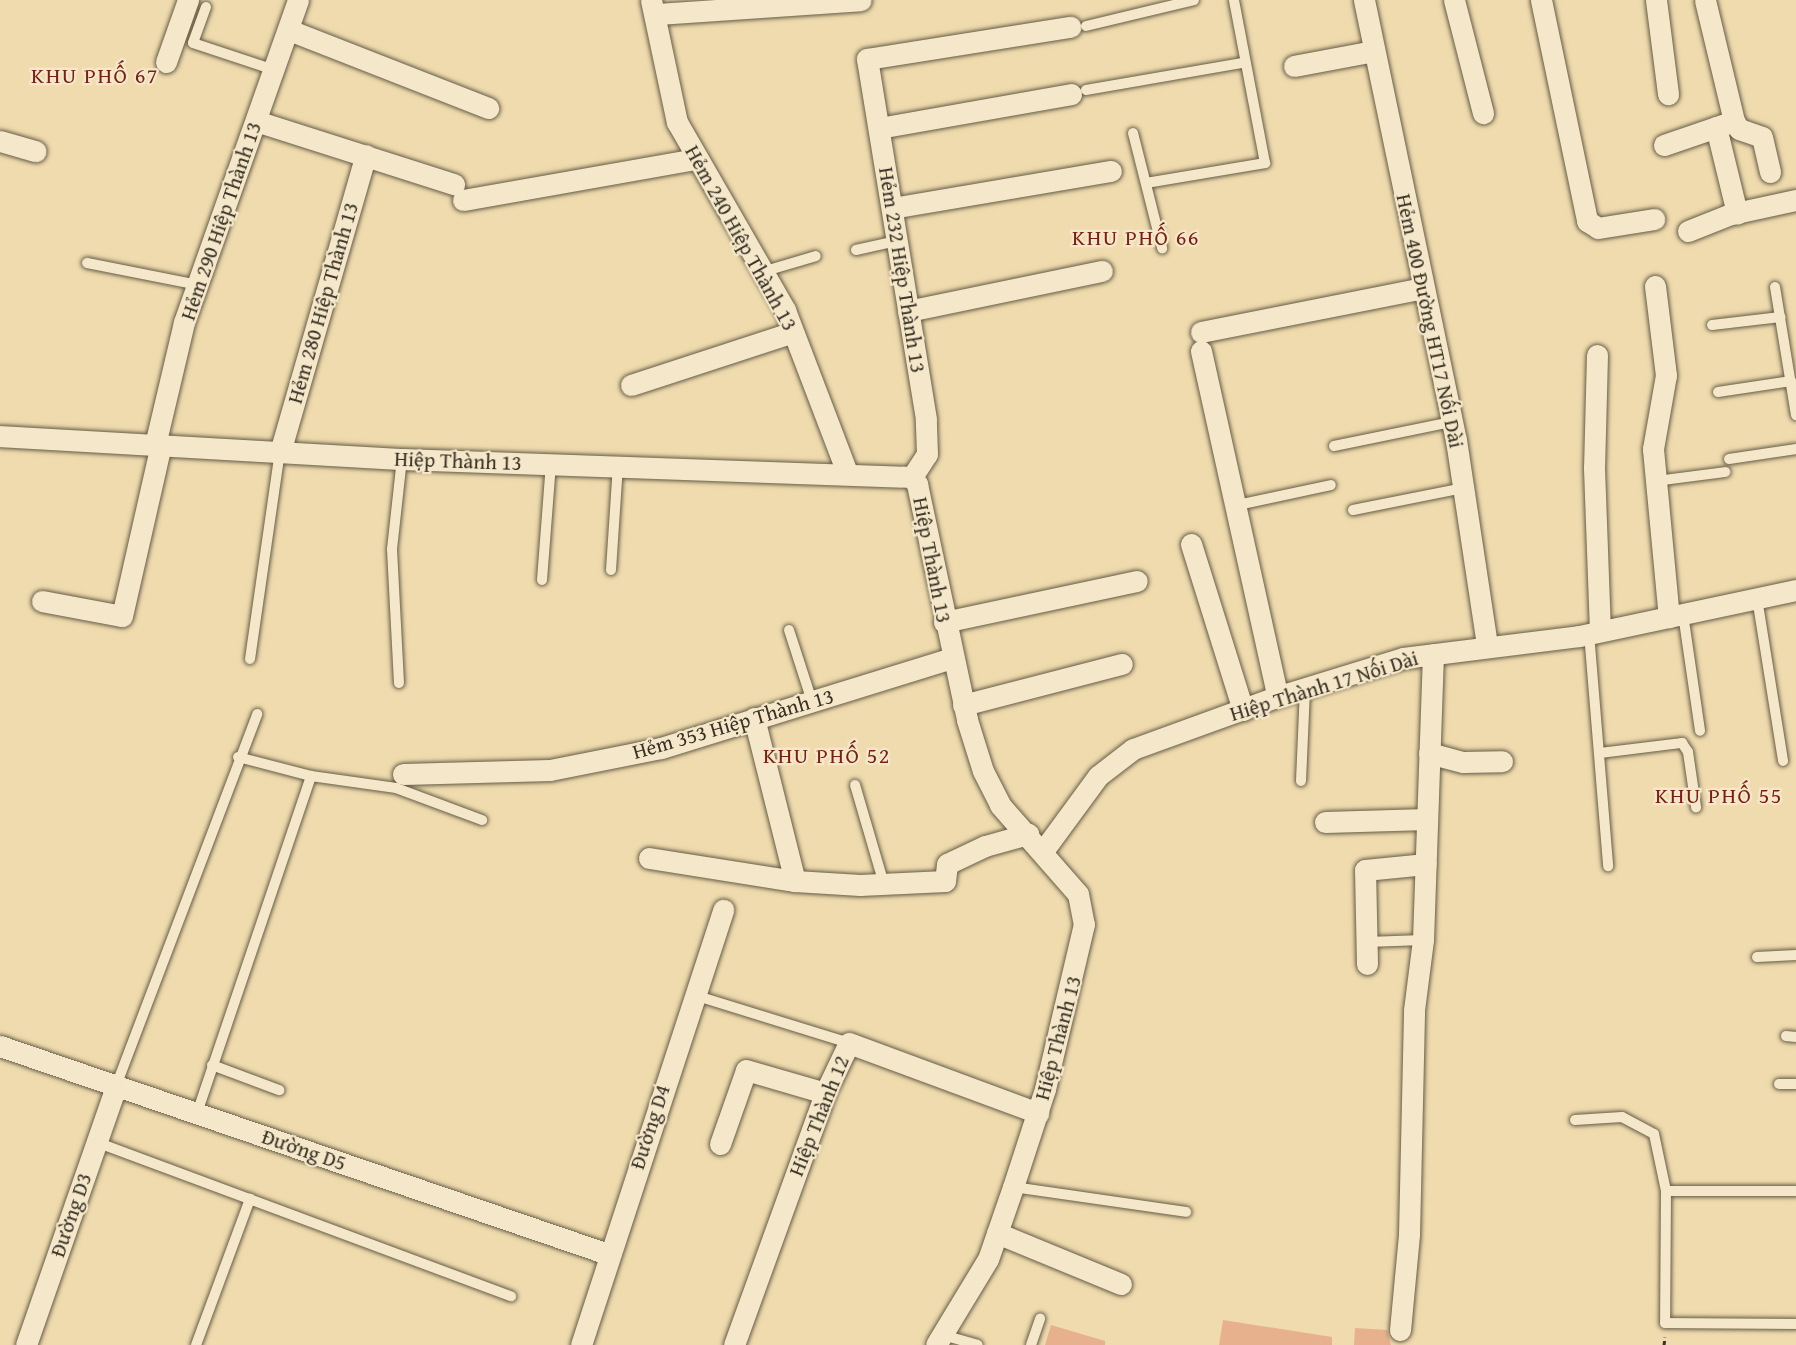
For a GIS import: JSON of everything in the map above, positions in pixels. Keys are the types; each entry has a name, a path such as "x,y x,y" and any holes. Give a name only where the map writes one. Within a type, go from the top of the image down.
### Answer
{"street":[{"name":"Hẻm 290 Hiệp Thành 13","path":"42,601 122,616 158,445 198,285 298,0"},
{"path":"654,7 861,0"},
{"name":"Hẻm 400 Đường HT17 Nối Dài","path":"1364,0 1451,422 1486,645"},
{"path":"1454,0 1483,113"},
{"path":"1541,0 1587,221 1598,228 1654,219"},
{"path":"1656,0 1668,93"},
{"path":"1705,0 1737,213"},
{"path":"166,62 197,3"},
{"name":"Hẻm 240 Hiệp Thành 13","path":"654,7 677,122 762,272 793,332 847,472"},
{"name":"Hẻm 232 Hiệp Thành 13","path":"912,477 927,454 926,419 867,59 1078,26"},
{"path":"289,30 488,108"},
{"path":"1294,66 1374,51"},
{"path":"879,128 1079,92"},
{"path":"256,121 366,154 458,192 696,159"},
{"path":"1664,145 1725,124 1762,137 1770,172"},
{"path":"0,141 36,151"},
{"name":"Hẻm 280 Hiệp Thành 13","path":"280,452 366,154"},
{"path":"892,208 1111,171"},
{"path":"1688,231 1737,213 1796,200"},
{"path":"908,311 1102,271"},
{"path":"1655,286 1666,375 1653,449 1676,615"},
{"path":"1278,697 1233,506 1201,342 1424,288"},
{"path":"631,385 793,332"},
{"path":"1594,632 1597,355"},
{"name":"Hiệp Thành 13","path":"0,436 402,459 847,472 912,477 917,484 963,705 983,771 1000,806 1028,834 1078,894 1084,924 1038,1113 988,1259 939,1340"},
{"path":"1191,544 1243,710"},
{"path":"944,622 1137,581"},
{"name":"Hiệp Thành 17 Nối Dài","path":"1043,851 1098,776 1133,749 1278,697 1403,658 1594,632 1757,598 1796,593"},
{"path":"1400,1330 1409,1234 1414,1010 1423,940 1433,654"},
{"name":"Hẻm 353 Hiệp Thành 13","path":"403,774 550,770 661,748 952,658"},
{"path":"963,705 1122,664"},
{"path":"754,718 795,881"},
{"path":"1429,753 1463,762 1502,761"},
{"path":"1325,822 1427,819"},
{"path":"650,858 714,865 795,881 884,884 945,881 947,864 985,846 1028,834"},
{"path":"1367,964 1365,870 1426,864"},
{"name":"Đường D4","path":"581,1345 608,1254 723,910"},
{"name":"Hiệp Thành 12","path":"734,1345 825,1093 849,1044 1038,1113"},
{"name":"Đường D5","path":"0,1046 608,1254"},
{"path":"720,1143 746,1070 825,1093"},
{"name":"Đường D3","path":"26,1345 116,1086"},
{"path":"997,1233 1121,1284"}],"lane":[{"path":"1078,26 1194,0"},
{"path":"1146,183 1264,163 1243,63 1234,0"},
{"path":"197,3 193,43 274,70"},
{"path":"1079,92 1243,63"},
{"path":"1133,133 1162,248"},
{"path":"856,250 897,241"},
{"path":"762,272 816,256"},
{"path":"87,263 198,285"},
{"path":"1775,287 1796,415"},
{"path":"1712,325 1781,317"},
{"path":"1719,392 1791,381"},
{"path":"1334,446 1451,422"},
{"path":"1729,459 1796,449"},
{"path":"250,659 280,452"},
{"path":"399,683 392,549 402,459"},
{"path":"542,580 551,464"},
{"path":"611,570 618,465"},
{"path":"1656,481 1725,472"},
{"path":"1233,506 1331,485"},
{"path":"1353,510 1463,488"},
{"path":"1757,598 1783,761"},
{"path":"1676,615 1700,731"},
{"path":"789,630 812,701"},
{"path":"1594,632 1608,866"},
{"path":"1301,781 1305,689"},
{"path":"116,1086 238,757 257,714"},
{"path":"1600,753 1682,743 1687,748 1696,807"},
{"path":"238,757 311,776 396,788 482,820"},
{"path":"196,1113 311,776"},
{"path":"855,785 884,884"},
{"path":"1367,942 1423,940"},
{"path":"1757,957 1796,955"},
{"path":"694,995 849,1044"},
{"path":"212,1065 279,1090"},
{"path":"1779,1084 1796,1084"},
{"path":"1575,1120 1622,1117 1654,1134 1666,1191 1665,1323 1796,1324"},
{"path":"96,1142 511,1296"},
{"path":"1013,1187 1186,1212"},
{"path":"1666,1191 1796,1191"},
{"path":"195,1345 250,1199"},
{"path":"1031,1345 1040,1319"},
{"path":"939,1340 978,1345"}],"building":[{"path":"1223,1320 1332,1337 1332,1345 1219,1345"},
{"path":"1051,1325 1105,1341 1105,1345 1045,1345"},
{"path":"1355,1328 1387,1330 1391,1345 1354,1345"}],"district":[{"name":"KHU PHỐ 67","path":"95,76"},
{"name":"KHU PHỐ 66","path":"1136,238"},
{"name":"KHU PHỐ 52","path":"827,756"},
{"name":"KHU PHỐ 55","path":"1719,796"}]}
